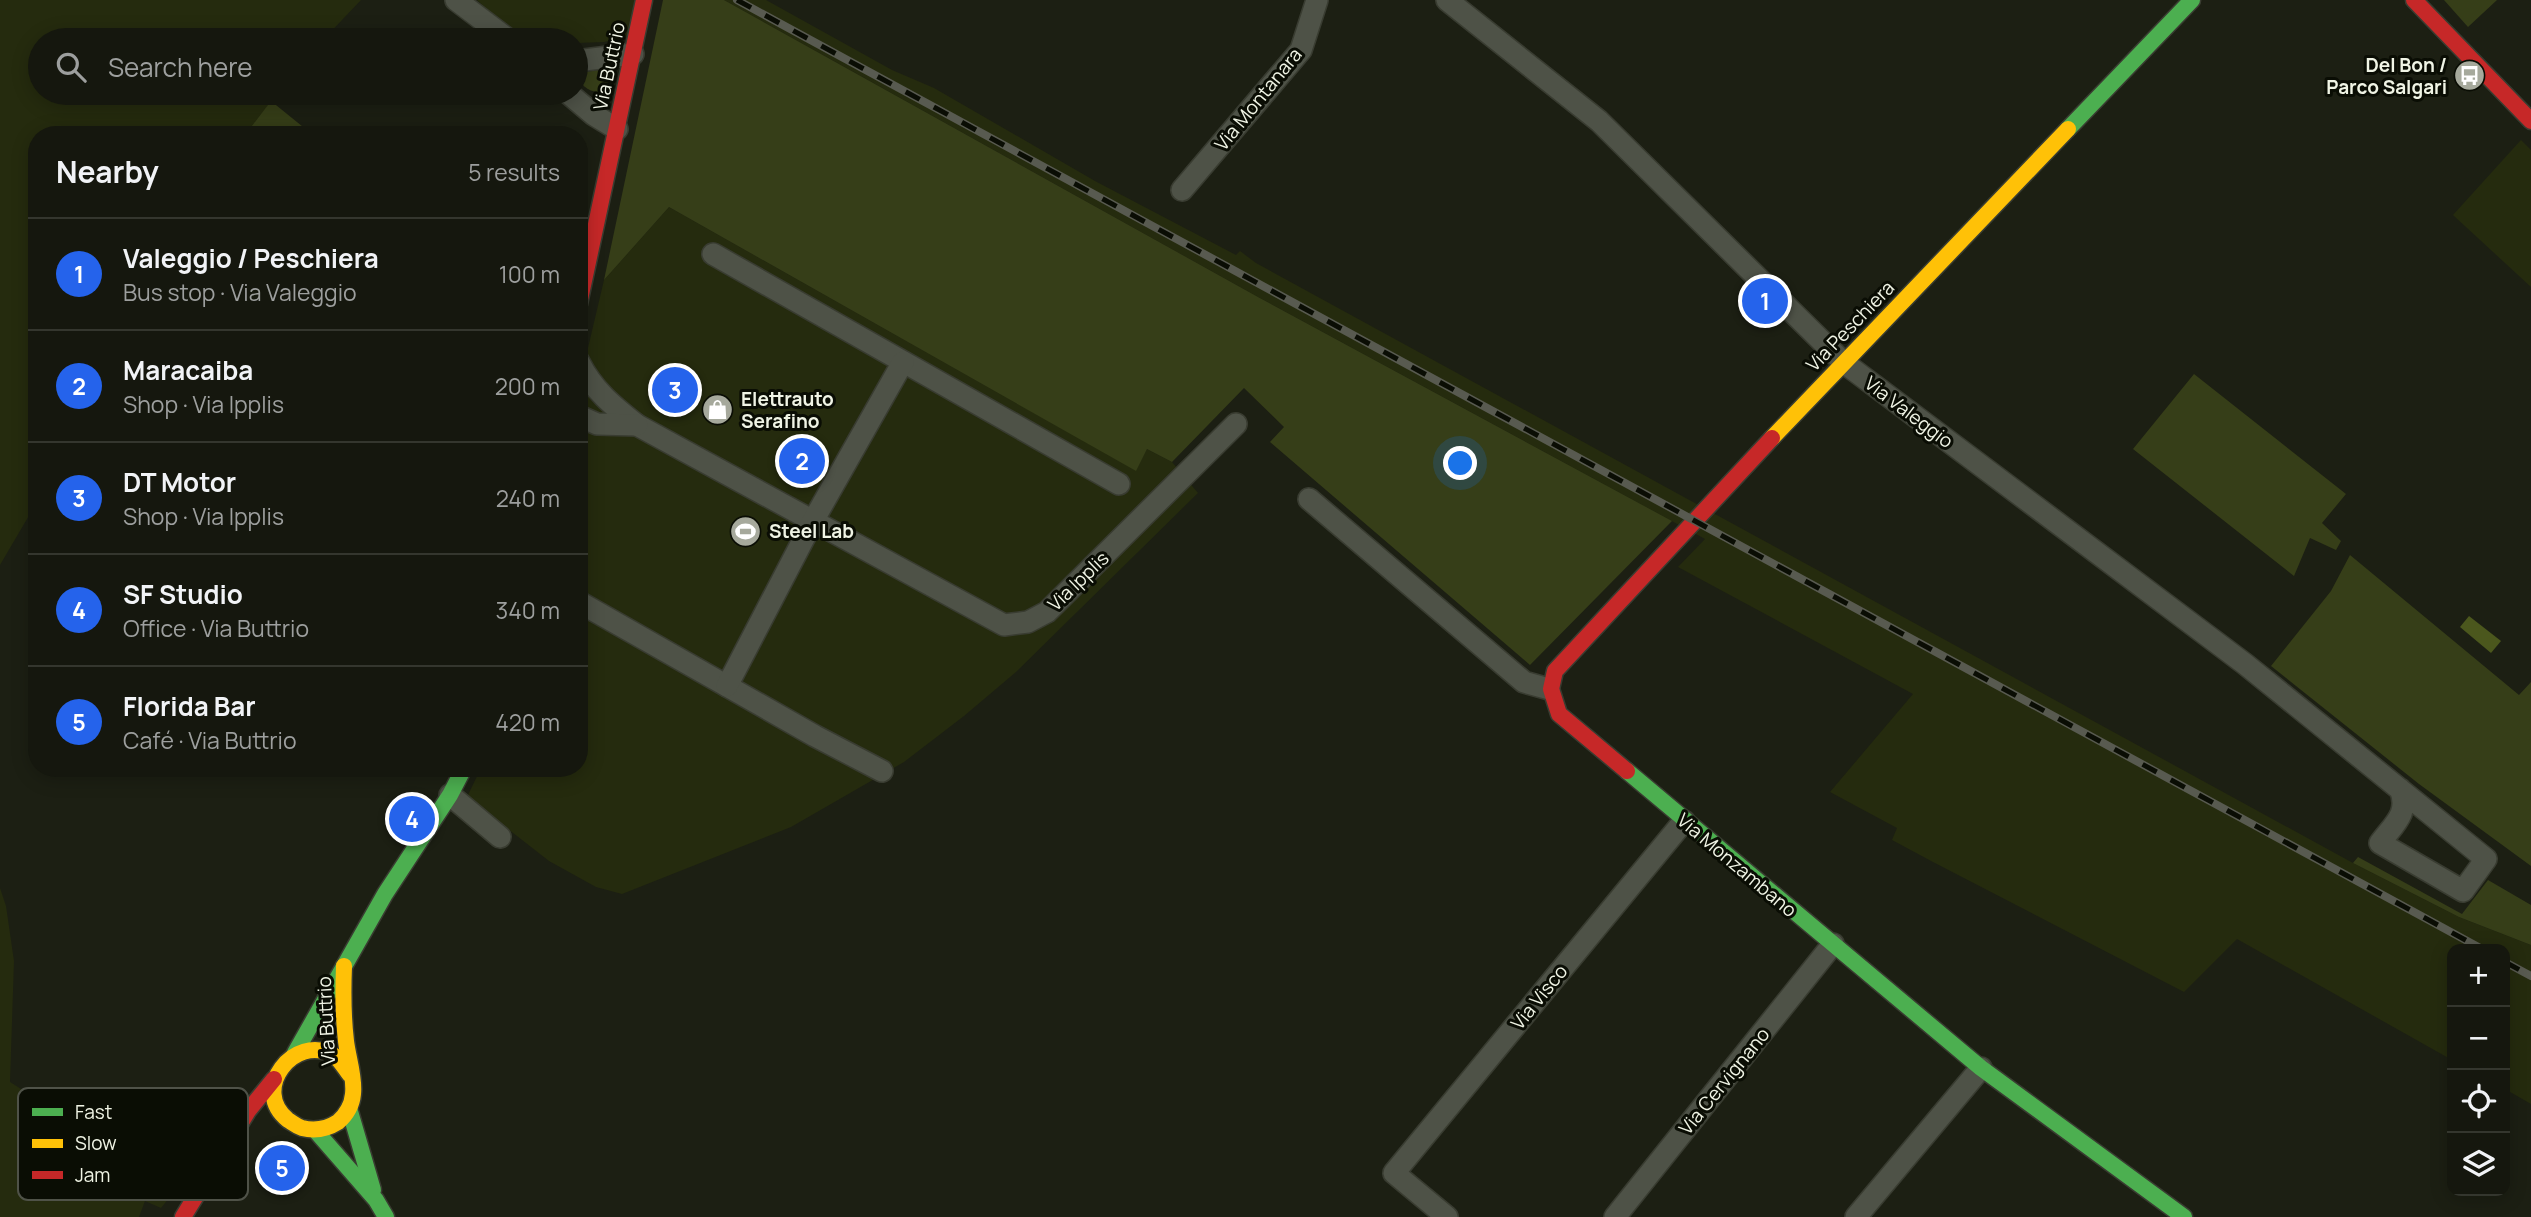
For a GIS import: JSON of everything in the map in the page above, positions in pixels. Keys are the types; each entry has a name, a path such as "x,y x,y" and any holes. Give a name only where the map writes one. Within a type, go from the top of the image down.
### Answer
{"street":[{"path":"456,0 493,28"},
{"name":"Via Buttrio","path":"588,263 644,0"},
{"name":"Via Montanara","path":"1182,190 1301,50 1317,0"},
{"name":"Via Valeggio","path":"1447,0 1598,121 1843,362 2245,664 2400,789 2486,859 2463,891 2380,843 2404,808 2400,789"},
{"name":"Via Peschiera","path":"1549,689 1552,675 1559,664 1843,362 2192,0"},
{"path":"2414,0 2531,121"},
{"path":"588,60 632,54"},
{"path":"582,105 617,129"},
{"path":"713,254 1119,485"},
{"path":"727,686 813,521 904,362"},
{"name":"Via Ipplis","path":"588,378 605,400 637,425 1004,625 1040,618 1055,606 1236,424"},
{"path":"588,399 605,400"},
{"name":"Via Ipplis","path":"588,424 637,425"},
{"path":"1310,499 1524,682 1549,689"},
{"path":"588,607 882,771"},
{"name":"Via Monzambano","path":"1549,689 1559,714 1981,1068 2184,1217"},
{"name":"Via Buttrio","path":"295,1054 384,894 459,777"},
{"path":"450,795 500,837"},
{"name":"Via Visco","path":"1447,1217 1394,1174 1684,821"},
{"name":"Via Cervignano","path":"1615,1217 1833,944"},
{"name":"Via Buttrio","path":"344,966 343,1009 353,1095 349,1108 376,1200"},
{"name":"Via Buttrio","path":"248,1112 285,1061 295,1054 310,1049 324,1051 341,1061 350,1074"},
{"path":"1856,1217 1981,1068"},
{"path":"274,1079 274,1102 285,1118 294,1125 315,1130 334,1124 349,1108"},
{"path":"248,1127 264,1121 285,1118"},
{"path":"315,1130 376,1200 386,1217"},
{"name":"Via Buttrio","path":"183,1217 193,1200"}],"shaded area":[{"path":"0,0 361,0 334,28 28,28 28,105 269,105 252,126 28,126 28,517 0,565"},
{"path":"477,0 637,0 629,36 604,42 588,43 588,28 506,27"},
{"path":"663,0 724,0 1258,297 1672,521 1530,665 1270,442 1284,427 1244,388 1172,462 1147,449 1136,471 669,207 604,280"},
{"path":"724,0 766,0 892,70 934,88 1095,181 1236,255 1240,251 1256,263 2353,863 2459,917 2531,945 2531,1104 2510,1092 2510,944 2447,944 2447,1057 2237,939 2184,992 1892,840 1897,828 1830,792 1913,694 1678,567 1705,539 1258,297"},
{"path":"2444,0 2497,0 2468,27"},
{"path":"597,70 605,74 608,82 604,90 595,92 588,88 588,72"},
{"path":"268,105 276,105 302,126 252,126"},
{"path":"2521,140 2531,150 2531,287 2453,215"},
{"path":"669,207 1135,470 1147,449 1172,462 1198,493 1016,672 904,762 791,827 622,894 596,887 549,861 467,797 477,777 588,777 588,348 604,280"},
{"path":"2194,374 2346,494 2322,523 2341,541 2336,550 2310,538 2294,576 2133,449"},
{"path":"2350,555 2519,695 2531,682 2531,866 2419,784 2271,666 2331,591"},
{"path":"2469,616 2501,641 2491,653 2460,627"},
{"path":"2358,857 2462,914 2488,880 2531,905 2531,945 2459,917 2353,863"},
{"path":"0,888 6,906 14,961 10,1082 19,1088 18,1200 167,1200 161,1208 145,1201 139,1217 0,1217"}],"railway":[{"path":"737,0 2473,944"},
{"path":"2510,965 2531,976"}],"traffic: fast":[{"path":"2068,129 2192,0"},
{"path":"1627,771 1981,1068 2184,1217"},
{"path":"295,1053 385,894 459,777"},
{"path":"349,1108 373,1190"},
{"path":"315,1130 376,1200 386,1217"}],"traffic: slow":[{"path":"1772,438 2068,129"},
{"path":"344,966 344,1022 353,1088 350,1106 338,1122 316,1129 296,1125 277,1108 275,1080 292,1058 304,1052 318,1050 333,1055 350,1075"}],"traffic: jam":[{"path":"588,262 644,0"},
{"path":"2414,0 2531,121"},
{"path":"1627,771 1559,714 1551,689 1555,671 1772,438"},
{"path":"248,1111 274,1079"},
{"path":"183,1217 193,1200"}],"place":[{"name":"Del Bon / Parco Salgari","path":"2470,76"},
{"name":"Valeggio / Peschiera","path":"1765,301"},
{"name":"DT Motor","path":"675,390"},
{"name":"Elettrauto Serafino","path":"718,410"},
{"name":"Maracaiba","path":"802,461"},
{"name":"Steel Lab","path":"746,531"},
{"name":"SF Studio","path":"412,819"},
{"name":"Florida Bar","path":"282,1168"}]}
